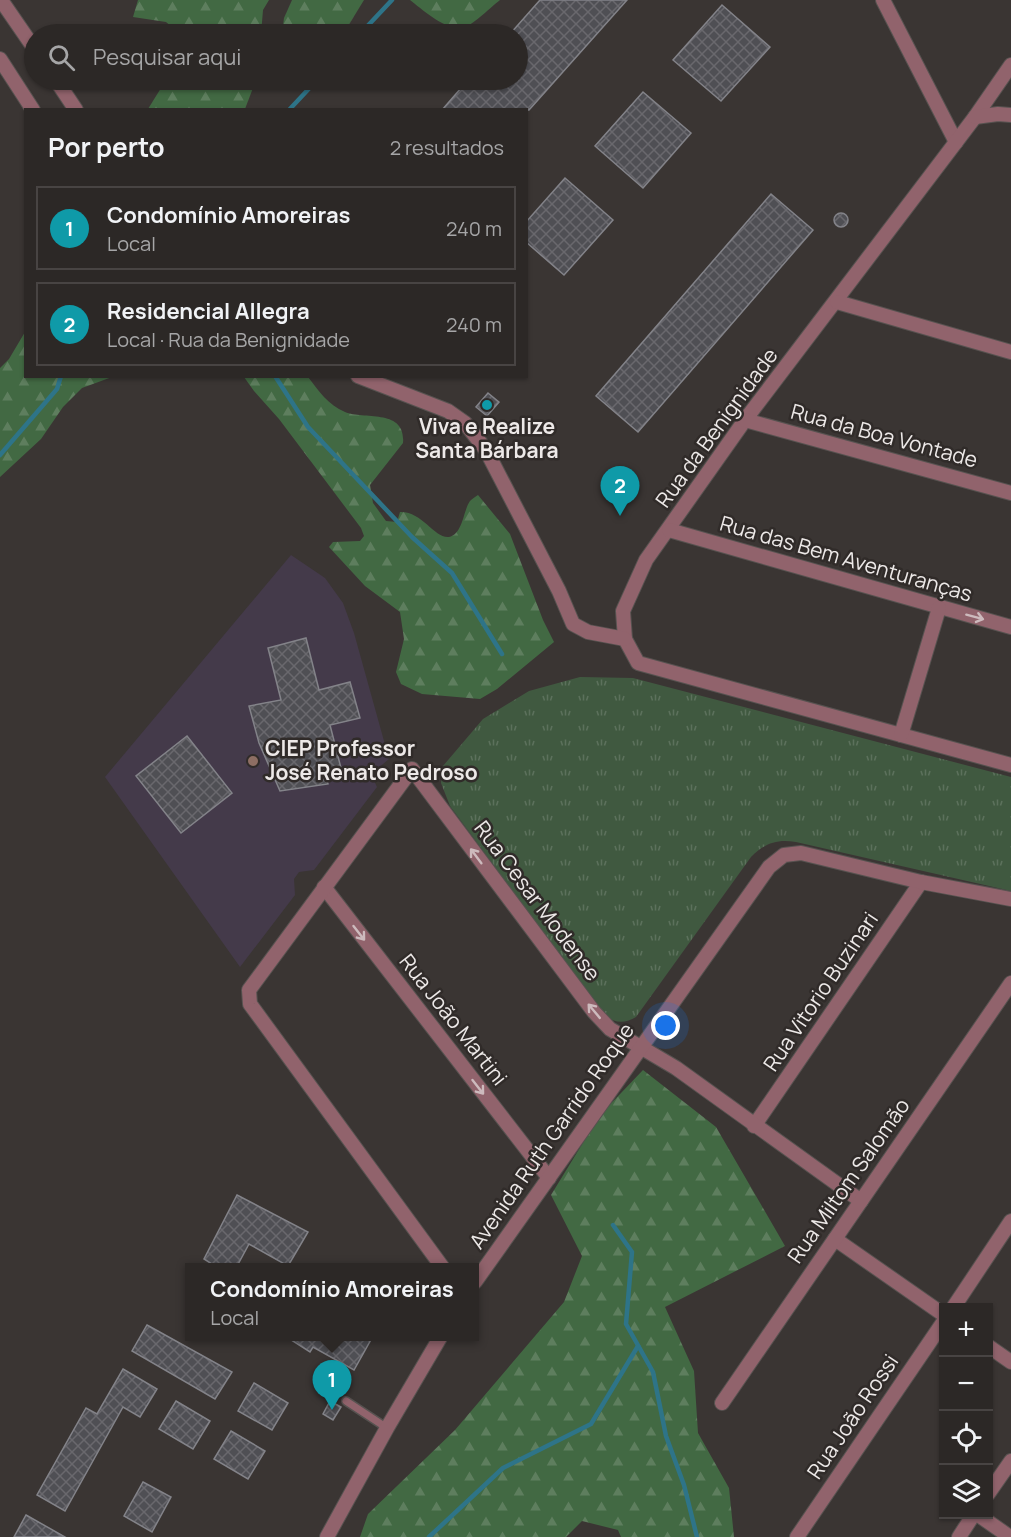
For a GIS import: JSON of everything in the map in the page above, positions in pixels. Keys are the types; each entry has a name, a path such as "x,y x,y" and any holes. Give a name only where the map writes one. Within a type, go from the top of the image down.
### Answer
{"street":[{"path":"1,0 24,33"},
{"path":"884,0 956,142"},
{"path":"0,59 32,108"},
{"name":"Rua da Benignidade","path":"1011,66 837,302 745,420 646,560 623,611 625,639 638,663 1011,765"},
{"path":"63,90 75,108"},
{"path":"975,117 1011,115"},
{"path":"837,302 1011,352"},
{"path":"368,378 387,382 448,411 465,423 486,450 559,591 573,624 588,632 625,639"},
{"name":"Rua da Boa Vontade","path":"745,420 1011,493"},
{"name":"Rua das Bem Aventuranças","path":"669,530 1011,627"},
{"path":"901,735 939,608"},
{"name":"Rua Cesar Modense","path":"324,886 412,769 594,1012 610,1029 676,1068 861,1201"},
{"name":"Avenida Ruth Garrido Roque","path":"479,1275 769,867 784,855 801,853 921,882 1011,899"},
{"name":"Rua Vitorio Buzinari","path":"754,1126 921,882"},
{"path":"324,886 257,977 249,990 250,1004 439,1263"},
{"name":"Rua João Martini","path":"324,886 549,1179"},
{"name":"Rua Miltom Salomão","path":"722,1403 1011,983"},
{"path":"955,1303 1011,1221"},
{"path":"835,1239 939,1312"},
{"name":"Rua João Rossi","path":"797,1537 939,1328"},
{"path":"327,1537 438,1341"},
{"path":"993,1349 1011,1362"},
{"path":"993,1487 1011,1461"},
{"path":"959,1537 973,1519"},
{"path":"982,1519 1010,1537"}],"lane":[{"path":"346,1401 387,1428"}],"shaded area":[{"name":"CIEP Professor José Renato Pedroso","path":"291,555 325,578 343,603 354,633 389,759 371,774 377,787 314,870 299,872 294,879 295,895 240,967 105,777"}],"green space":[{"path":"138,0 269,0 263,10 262,24 168,24 133,17"},
{"path":"292,0 364,0 349,24 283,24"},
{"path":"410,0 500,0 470,24 444,24"},
{"path":"160,90 252,90 245,108 149,108"},
{"path":"24,334 24,378 109,378 82,388 63,407 41,439 0,477 0,368 9,359"},
{"path":"245,378 309,378 324,397 339,409 353,414 382,417 398,425 402,432 403,443 370,485 373,503 386,521 397,522 400,512 408,513 439,534 449,537 457,532 470,501 478,495 510,534 543,620 554,642 497,689 480,699 422,694 401,684 396,672 404,639 400,612 365,586 329,547 333,542 360,541 364,536 361,528 279,419"},
{"path":"580,677 633,678 1011,777 1011,891 796,842 772,843 761,848 751,857 636,1017 624,1022 609,1018 605,1016 450,806 441,783 443,766 483,719 529,691"},
{"path":"643,1070 716,1127 785,1246 665,1307 694,1371 698,1433 729,1488 734,1537 621,1537 618,1530 582,1521 566,1537 360,1537 368,1514 455,1430 564,1302 582,1256 551,1195 600,1115"}],"building":[{"path":"540,0 627,0 529,110 528,108 444,108 459,90 528,90 528,24 519,24"},
{"path":"722,5 770,47 721,101 673,60"},
{"path":"643,92 691,133 643,188 595,146"},
{"path":"565,178 613,220 564,275 528,244 528,220"},
{"path":"771,194 813,230 638,432 596,396"},
{"path":"838,213 844,213 848,220 844,227 838,227 834,223 834,217"},
{"name":"Viva e Realize Santa Bárbara","path":"488,393 499,402 487,416 476,407"},
{"path":"306,638 319,690 350,682 360,718 330,725 343,776 327,780 328,784 280,791 259,743 249,706 281,700 268,648"},
{"path":"187,736 232,793 181,833 136,776"},
{"path":"237,1195 308,1232 290,1263 283,1263 249,1244 239,1263 210,1263 204,1259"},
{"path":"147,1325 232,1372 215,1399 132,1351"},
{"path":"293,1341 370,1341 354,1370 313,1347 310,1352"},
{"path":"123,1369 157,1389 140,1417 123,1407 65,1511 37,1495 86,1408 97,1414"},
{"path":"254,1383 288,1403 272,1430 238,1411"},
{"path":"176,1401 210,1421 193,1449 159,1429"},
{"path":"330,1401 341,1407 333,1420 323,1414"},
{"path":"231,1431 265,1451 248,1479 214,1459"},
{"path":"143,1482 171,1497 152,1532 124,1516"},
{"path":"26,1515 65,1537 14,1537"}],"waterway":[{"path":"369,24 392,0"},
{"path":"291,108 308,90"},
{"path":"0,455 57,389 60,378"},
{"path":"276,378 308,427 412,537 452,573 502,654"},
{"path":"613,1225 632,1252 626,1324 653,1372 666,1436 684,1485 697,1537"},
{"path":"429,1537 503,1468 591,1424 638,1346"}],"place":[{"name":"Viva e Realize Santa Bárbara","path":"487,405"},
{"name":"Residencial Allegra","path":"620,516"},
{"name":"CIEP Professor José Renato Pedroso","path":"253,761"},
{"name":"Condomínio Amoreiras","path":"332,1410"}]}
